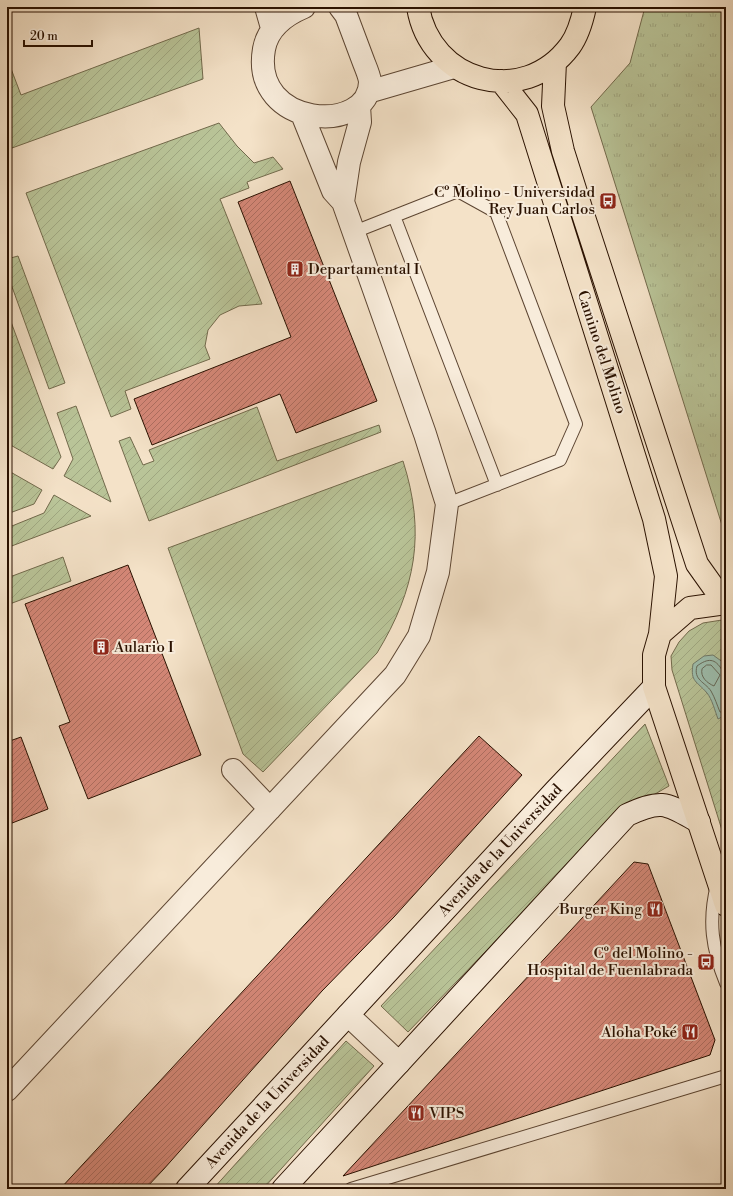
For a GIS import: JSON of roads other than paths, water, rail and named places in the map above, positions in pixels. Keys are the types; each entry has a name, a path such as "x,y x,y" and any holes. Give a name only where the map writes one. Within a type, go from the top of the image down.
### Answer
{"main road":[{"path":"418,7 420,20 428,38 439,54 454,67 469,75 484,80 501,81 530,76 555,62 570,46 580,27 585,7"},
{"name":"Camino del Molino","path":"555,62 553,106 563,151 576,194 697,564 725,602"},
{"name":"Camino del Molino","path":"501,81 527,114 654,518 666,576 660,634 654,655 654,687 726,905"},
{"path":"660,634 690,608 725,602"}],"street":[{"path":"266,7 272,28"},
{"path":"304,7 284,17 272,28 265,43 262,59 264,76 272,93 285,106 302,114 320,116 349,112 363,99 454,67"},
{"path":"340,7 346,15 370,80 363,99 360,122 349,162 343,202"},
{"path":"7,1090 395,675 419,636 438,572 447,504 425,434 343,202 333,191 302,114"},
{"name":"Avenida de la Universidad","path":"187,1189 654,687"},
{"path":"232,770 270,809"},
{"path":"292,1186 399,1063 627,815 647,806 668,804 699,822"},
{"path":"348,1015 399,1063"}],"lane":[{"path":"354,232 458,191 496,212 576,424 560,460 447,504"},
{"path":"394,216 497,485"},
{"path":"718,882 713,902 712,924 716,958 726,983"},
{"path":"351,1189 726,1076"}],"water":[{"path":"713,655 724,663 726,679 722,691 726,698 726,715 718,719 709,696 693,678 692,670 693,664 704,656"}],"place":[{"name":"Cº Molino - Universidad Rey Juan Carlos","path":"608,201"},
{"name":"Departamental I","path":"295,269"},
{"name":"Aulario I","path":"101,647"},
{"name":"Burger King","path":"655,909"},
{"name":"Cº del Molino - Hospital de Fuenlabrada","path":"706,962"},
{"name":"Aloha Poké","path":"690,1032"},
{"name":"VIPS","path":"416,1113"}]}
